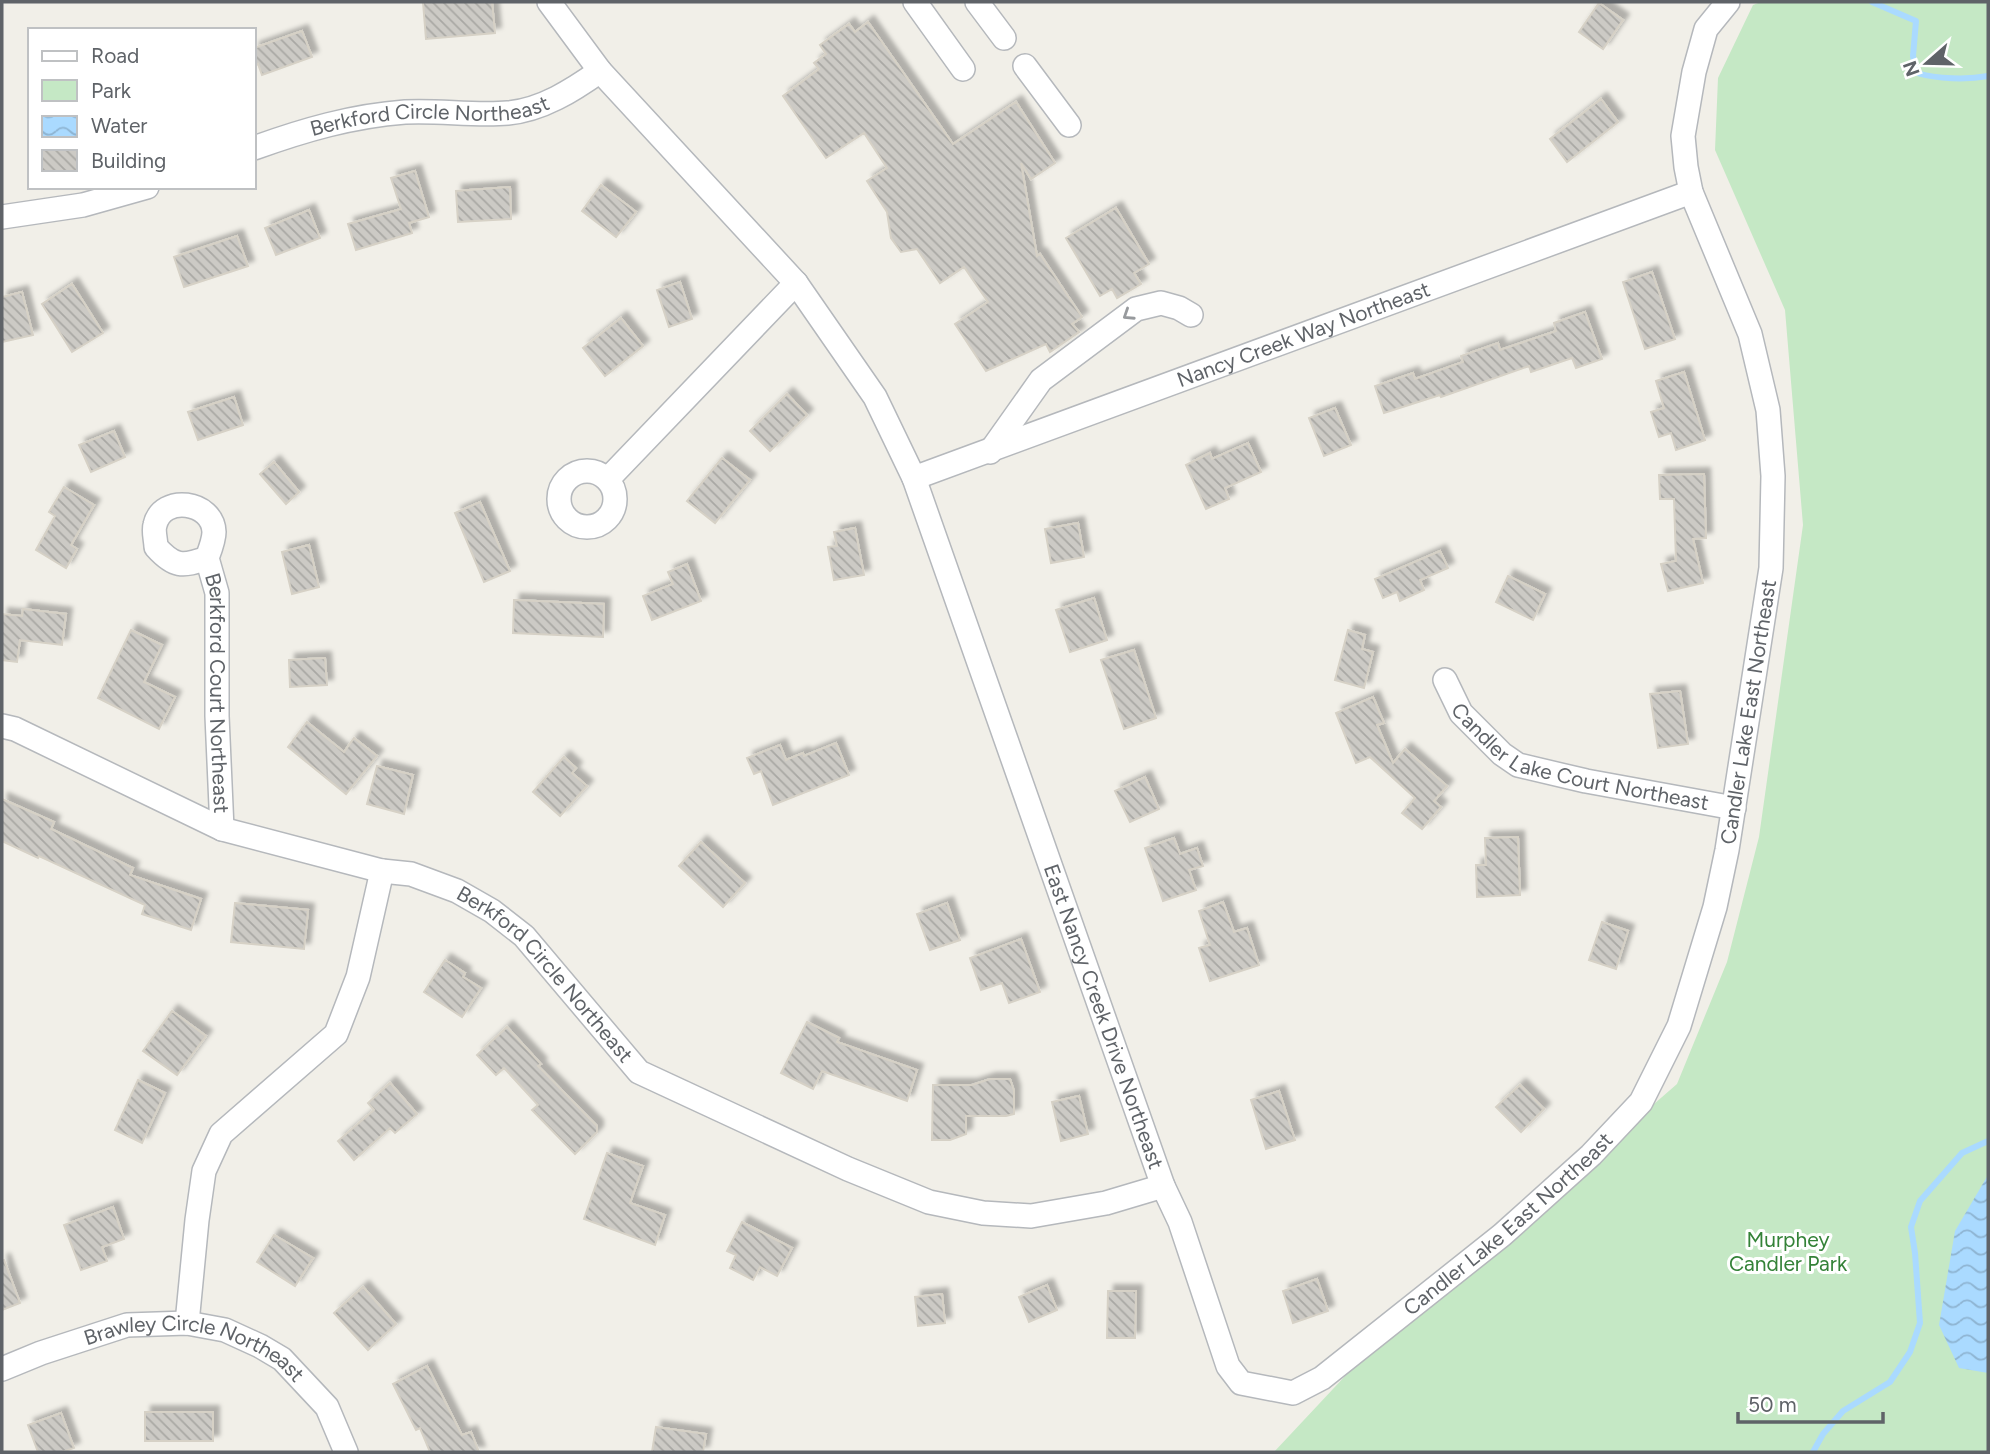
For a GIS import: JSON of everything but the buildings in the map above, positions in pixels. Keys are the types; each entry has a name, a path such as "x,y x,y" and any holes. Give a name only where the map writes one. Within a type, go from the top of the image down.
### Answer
{"street":[{"path":"549,2 600,71 796,283 608,480"},
{"path":"915,2 963,69"},
{"path":"977,2 1004,38"},
{"name":"Candler Lake East Northeast","path":"1394,1321 1502,1235 1591,1155 1641,1102 1679,1026 1715,906 1734,808 1771,568 1773,477 1768,410 1750,334 1691,192 1684,136 1693,72 1706,29 1728,2"},
{"path":"1025,66 1069,125"},
{"name":"Berkford Circle Northeast","path":"256,147 305,130 349,119 407,112 510,113 548,103 600,71"},
{"path":"2,218 83,205 139,189"},
{"name":"Nancy Creek Way Northeast","path":"914,478 1691,192"},
{"name":"East Nancy Creek Drive Northeast","path":"796,283 875,397 914,478 1163,1186 1180,1222 1228,1366 1241,1383 1293,1393 1322,1378 1394,1321"},
{"path":"990,452 1041,380 1136,309 1161,303 1180,308 1191,315"},
{"name":"Berkford Court Northeast","path":"207,558 217,593 216,716 222,828"},
{"name":"Candler Lake Court Northeast","path":"1445,680 1461,713 1502,754 1518,765 1586,781 1734,808"},
{"name":"Berkford Circle Northeast","path":"2,726 15,729 222,828 382,871 411,874 457,891 492,911 524,936 639,1072 848,1169 929,1202 984,1213 1031,1216 1106,1203 1163,1186"},
{"path":"187,1323 204,1171 221,1134 336,1034 358,977 382,871"},
{"name":"Brawley Circle Northeast","path":"2,1369 41,1353 127,1325 187,1323 225,1330 282,1359 327,1407 346,1452"}],"green space":[{"name":"Murphey Candler Park","path":"1761,2 1988,2 1988,1452 1274,1452 1362,1358 1677,1084 1727,962 1759,837 1803,525 1785,310 1715,150 1718,78 1753,5"}],"water":[{"path":"1988,1175 1988,1373 1959,1368 1939,1325 1955,1231"}],"waterway":[{"path":"1872,2 1916,21 1913,56 1917,73 1952,78 1988,76"},
{"path":"1813,1452 1823,1434 1843,1411 1890,1382 1910,1352 1920,1323 1911,1227 1920,1201 1962,1153 1988,1141"}]}
